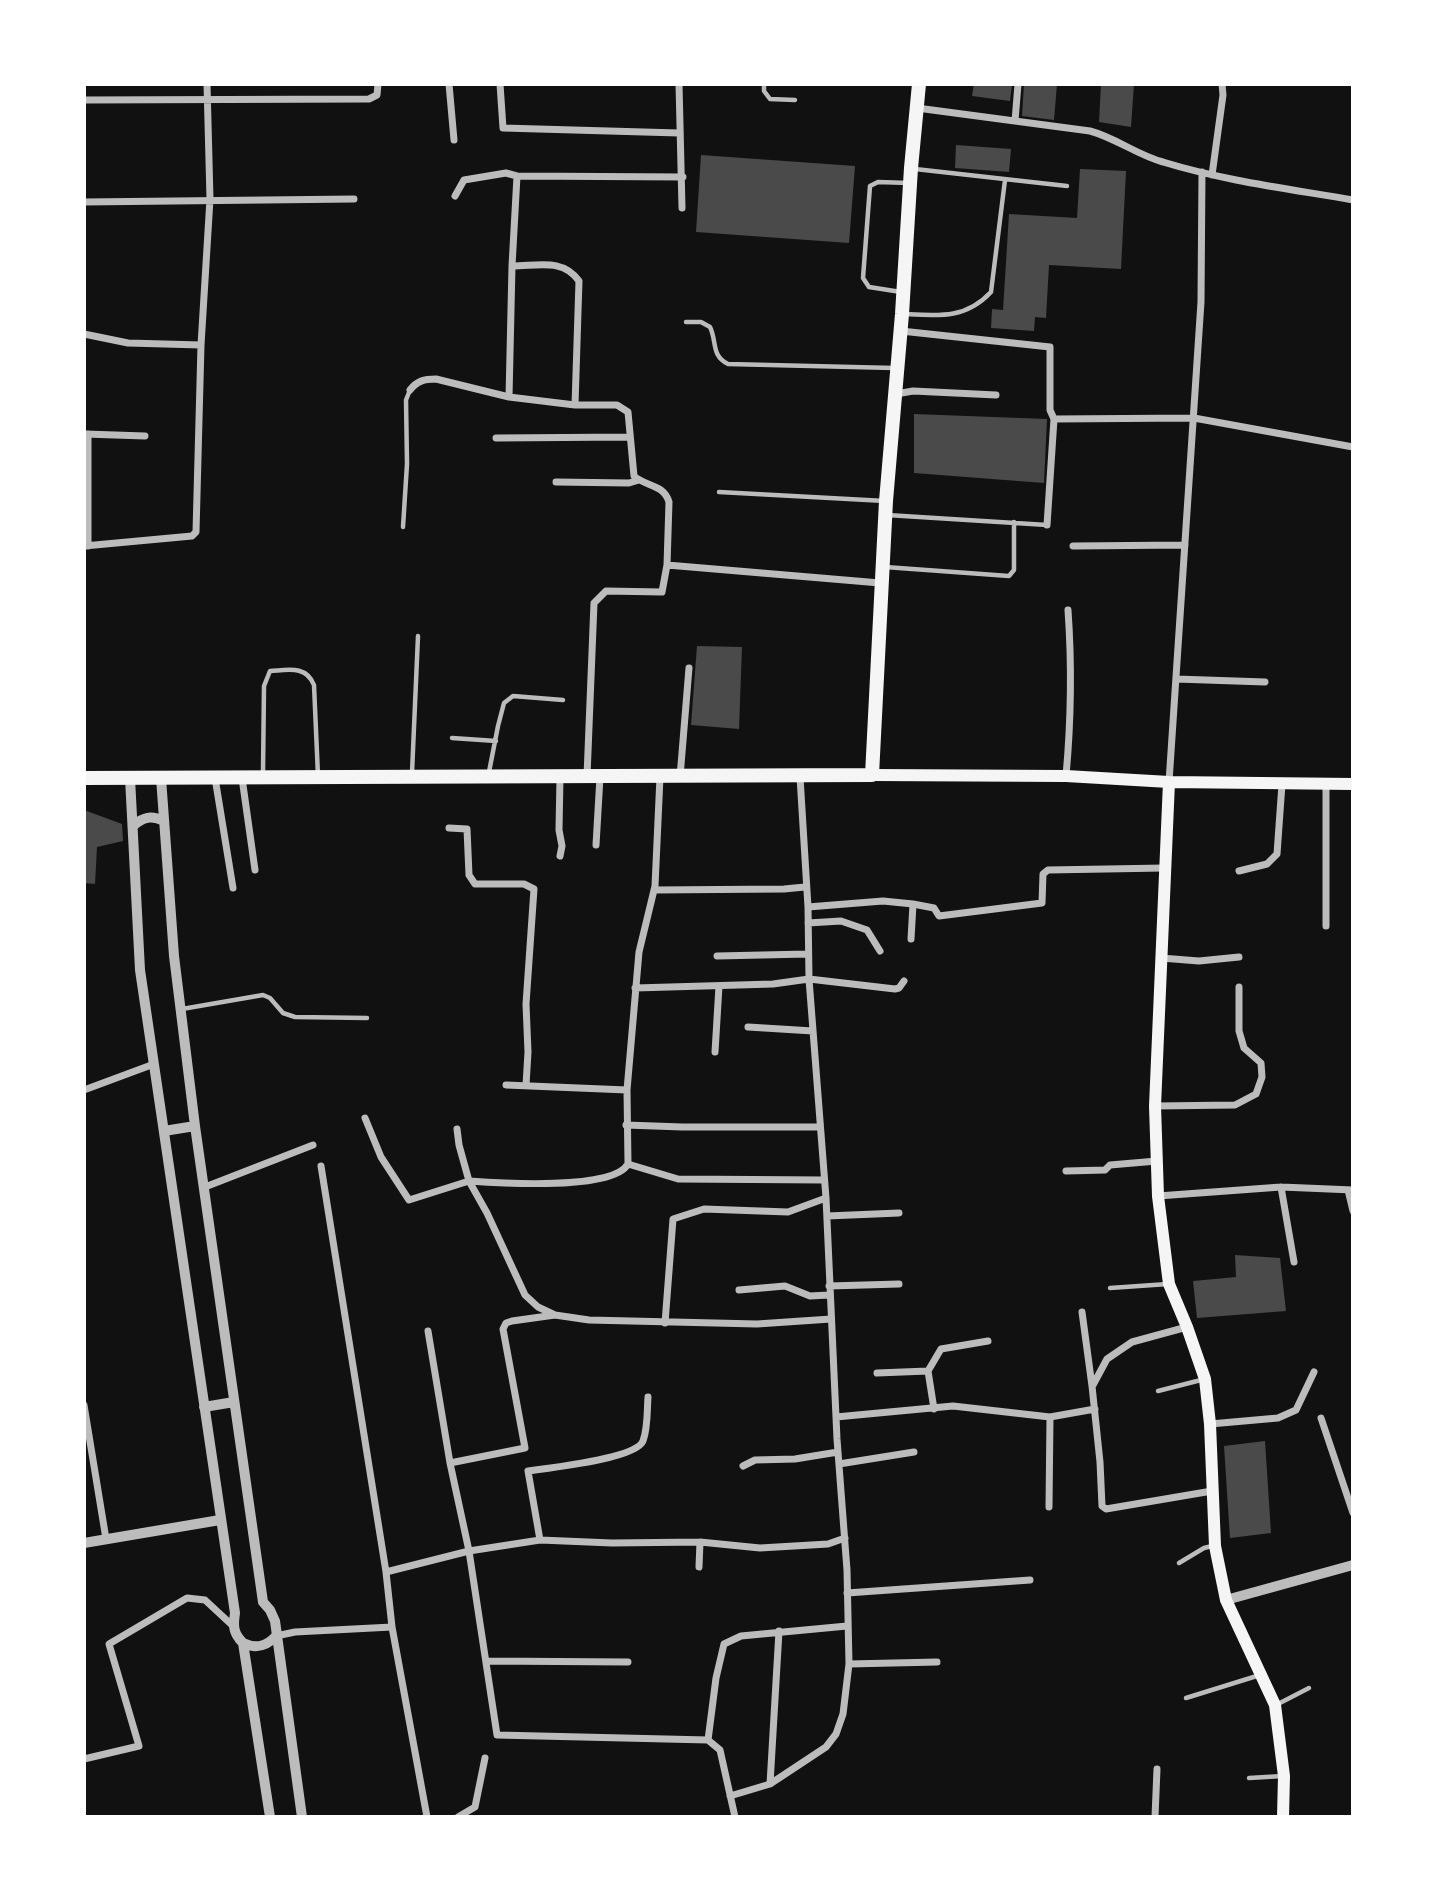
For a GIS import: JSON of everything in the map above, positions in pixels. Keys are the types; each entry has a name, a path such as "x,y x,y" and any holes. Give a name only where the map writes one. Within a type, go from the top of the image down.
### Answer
{"main road":[{"path":"872,775 885,508 919,84"},
{"path":"84,778 872,775 1066,776 1169,782 1353,784"},
{"path":"1169,782 1155,1106 1158,1196 1169,1284 1205,1379 1210,1424 1215,1546 1227,1603 1275,1705 1284,1776 1283,1817"}],"street":[{"path":"145,436 86,434 86,546 192,536 196,532 201,345 210,199 207,84"},
{"path":"84,100 369,99 377,95 378,84"},
{"path":"449,84 454,140"},
{"path":"500,84 503,128 679,132"},
{"path":"679,84 682,208"},
{"path":"1015,121 1018,84"},
{"path":"1212,175 1223,95 1222,84"},
{"path":"917,108 1090,131 1109,136 1146,157 1212,175 1353,200"},
{"path":"1169,782 1201,302 1202,172"},
{"path":"455,196 464,180 506,173 517,176 683,177"},
{"path":"509,397 517,176"},
{"path":"84,202 354,199"},
{"path":"512,266 561,265 572,271 579,281 575,405"},
{"path":"901,331 1047,345 1051,349 1049,410 1054,419 1047,525"},
{"path":"84,334 128,343 201,345"},
{"path":"410,390 415,383 436,379 509,397 547,403 617,405 628,412 632,471 639,480 662,489 667,494 667,565 662,592 606,592 594,603 596,845"},
{"path":"896,394 913,391 996,395"},
{"path":"1054,419 1194,418 1353,447"},
{"path":"496,438 630,437"},
{"path":"556,482 629,483 639,480"},
{"path":"1073,546 1185,545"},
{"path":"667,565 880,583"},
{"path":"1066,776 1071,649 1068,610"},
{"path":"680,777 689,668"},
{"path":"1176,679 1265,682"},
{"path":"365,1118 381,1157 409,1200 469,1181 573,1184 625,1169 628,1164 627,1090 635,988 639,952 654,890 660,777"},
{"path":"731,1798 770,1784 826,1746 836,1734 847,1693 849,1664 845,1538 836,1417 826,1198 807,954 808,907 800,777"},
{"path":"130,778 140,970 235,1613 233,1626 236,1636 243,1643 258,1647 271,1642 276,1636 295,1632 392,1627"},
{"path":"161,778 174,956 195,1126 263,1602 273,1615 302,1817"},
{"path":"215,778 233,888"},
{"path":"242,778 255,870"},
{"path":"559,856 562,846 559,830 560,778"},
{"path":"1239,872 1267,864 1277,854 1282,784"},
{"path":"1326,784 1326,926"},
{"path":"133,826 147,817 164,821"},
{"path":"449,828 467,829 470,875 475,884 524,884 534,889 526,1004 526,1085"},
{"path":"808,907 883,901 934,908 939,916 1042,903 1043,874 1048,870 1164,868"},
{"path":"654,890 805,887"},
{"path":"911,939 913,904"},
{"path":"808,923 841,921 867,930 880,951"},
{"path":"717,956 807,954"},
{"path":"1161,958 1199,961 1239,957"},
{"path":"635,988 773,984 809,979 895,989 904,981"},
{"path":"715,1052 719,986"},
{"path":"1155,1106 1235,1105 1256,1094 1262,1077 1261,1063 1244,1048 1239,1031 1239,987"},
{"path":"748,1027 813,1031"},
{"path":"84,1090 154,1064"},
{"path":"506,1085 627,1090"},
{"path":"626,1125 820,1127"},
{"path":"164,1131 195,1126"},
{"path":"457,1129 469,1181 525,1295 538,1307 555,1315"},
{"path":"205,1187 313,1145"},
{"path":"1066,1171 1105,1170 1110,1165 1157,1161"},
{"path":"628,1164 678,1179 824,1180"},
{"path":"321,1166 386,1572 392,1627 427,1817"},
{"path":"1158,1196 1281,1187 1350,1190 1353,1211"},
{"path":"1281,1187 1294,1262"},
{"path":"666,1323 673,1219 704,1209 788,1212 826,1198"},
{"path":"827,1216 899,1213"},
{"path":"829,1286 899,1284"},
{"path":"739,1290 785,1286 810,1296 830,1295"},
{"path":"1082,1312 1104,1508 1212,1492"},
{"path":"450,1463 525,1448 503,1329 506,1323 555,1315 589,1320 666,1323 757,1324 831,1319"},
{"path":"1092,1386 1107,1359 1132,1342 1187,1327"},
{"path":"428,1331 450,1463 469,1551 496,1735 708,1740 720,1750 735,1816"},
{"path":"933,1409 928,1371 941,1349 988,1341"},
{"path":"877,1373 928,1371"},
{"path":"1210,1424 1278,1418 1296,1410 1314,1372"},
{"path":"540,1540 528,1471 603,1460 636,1449 643,1440 648,1397"},
{"path":"204,1407 234,1402"},
{"path":"84,1405 106,1539"},
{"path":"836,1417 953,1406 1050,1417 1095,1409"},
{"path":"1049,1507 1050,1417"},
{"path":"1321,1418 1353,1513"},
{"path":"743,1466 755,1460 795,1459 838,1452"},
{"path":"839,1464 914,1452"},
{"path":"84,1543 220,1520"},
{"path":"386,1572 469,1551 540,1540 700,1542 760,1548 828,1544 845,1538"},
{"path":"699,1567 700,1542"},
{"path":"1227,1603 1353,1565"},
{"path":"847,1593 1030,1580"},
{"path":"84,1759 139,1746 109,1644 187,1598 205,1600 233,1626"},
{"path":"708,1740 723,1644 741,1636 847,1626"},
{"path":"770,1784 779,1631"},
{"path":"243,1643 270,1817"},
{"path":"487,1661 628,1662"},
{"path":"849,1664 937,1662"},
{"path":"458,1817 475,1807 485,1758"},
{"path":"1155,1817 1157,1769"}],"lane":[{"path":"764,84 764,91 770,99 795,100"},
{"path":"902,292 869,287 863,278 870,186 910,176 1067,186"},
{"path":"902,314 941,317 954,314 970,307 991,292 1005,180"},
{"path":"686,322 710,327 716,354 728,364 898,368"},
{"path":"403,527 407,464 406,400 410,390"},
{"path":"719,492 1047,525"},
{"path":"882,567 1009,576 1014,570 1014,522"},
{"path":"412,778 418,636"},
{"path":"262,778 264,686 270,671 299,670 310,675 314,685 318,778"},
{"path":"489,778 504,703 513,696 563,700"},
{"path":"452,738 496,741"},
{"path":"182,1009 263,995 270,998 283,1013 295,1017 367,1018"},
{"path":"1110,1288 1169,1284"},
{"path":"1158,1391 1205,1379"},
{"path":"1179,1563 1203,1548 1215,1546"},
{"path":"1186,1698 1261,1675"},
{"path":"1275,1705 1309,1688"},
{"path":"1248,1778 1284,1776"}],"building":[{"path":"974,84 1012,84 1010,101 972,96"},
{"path":"1024,84 1057,84 1054,120 1022,116"},
{"path":"1101,84 1134,84 1131,127 1099,122"},
{"path":"956,145 1011,149 1009,172 955,168"},
{"path":"701,155 855,166 849,243 696,232"},
{"path":"1080,169 1126,171 1121,269 1049,265 1046,318 1035,317 1034,331 991,328 992,309 1003,310 1009,214 1077,218"},
{"path":"914,414 1047,419 1044,483 914,473"},
{"path":"697,646 742,647 739,729 691,725"},
{"path":"84,810 122,824 123,841 97,847 95,884 84,883"},
{"path":"1235,1255 1280,1258 1286,1311 1197,1318 1193,1281 1236,1277"},
{"path":"1265,1441 1271,1533 1230,1538 1224,1446"}]}
